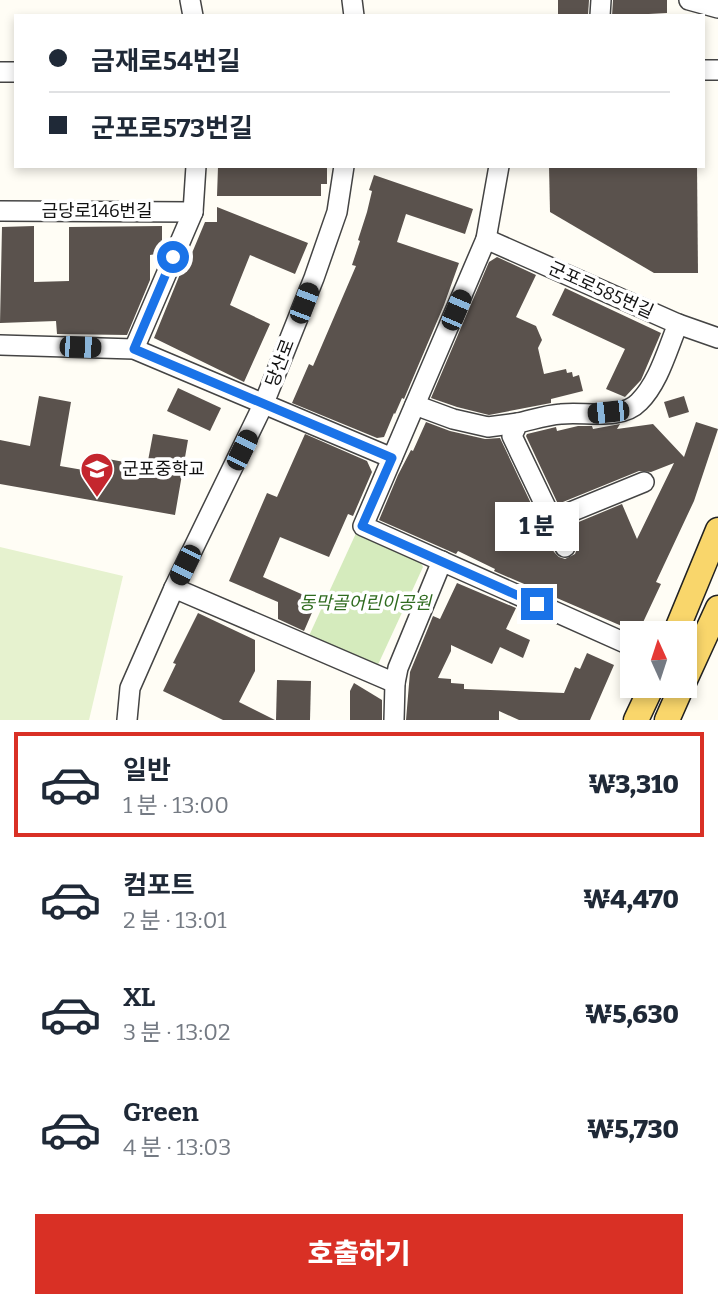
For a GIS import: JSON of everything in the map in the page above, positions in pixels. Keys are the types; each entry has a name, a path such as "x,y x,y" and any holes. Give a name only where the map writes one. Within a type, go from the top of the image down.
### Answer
{"main road":[{"path":"680,621 718,530"},
{"path":"697,654 718,608"},
{"path":"636,720 646,698"},
{"path":"667,720 677,698"}],"street":[{"path":"689,0 718,8"},
{"path":"134,349 193,212 196,168"},
{"name":"당산로","path":"127,720 130,688 174,588 264,403 337,212 344,168"},
{"path":"499,168 486,239 362,526 620,641"},
{"name":"금당로146번길","path":"0,211 193,212"},
{"name":"군포로585번길","path":"486,239 678,324 718,338"},
{"path":"415,405 453,419 488,427 562,413 587,415 628,410 639,403 652,384 678,324"},
{"path":"0,345 134,349 392,458"},
{"path":"518,423 512,436 565,547"},
{"path":"551,520 644,482"},
{"path":"394,720 398,668 442,561"},
{"path":"174,588 395,683"}],"green space":[{"name":"동막골어린이공원","path":"357,531 419,559 423,567 376,669 308,638"},
{"path":"0,547 123,576 89,720 0,720"}],"building":[{"path":"558,0 589,0 588,14 558,14"},
{"path":"613,0 667,0 667,13 612,14"},
{"path":"218,168 327,168 327,184 321,184 321,196 217,196"},
{"path":"549,168 697,168 698,273 654,273 550,212"},
{"path":"374,175 473,209 465,234 406,214 397,242 459,263 404,399 402,398 394,413 384,437 377,438 292,403 309,364 313,366 356,266 352,265"},
{"path":"217,207 308,243 295,274 250,255 230,305 270,324 244,382 154,338 189,252 192,253 205,222 217,222"},
{"path":"34,226 34,282 69,281 69,227 162,226 162,253 150,255 150,280 127,335 57,334 56,321 0,323 2,227"},
{"path":"497,257 536,275 516,317 536,326 542,340 538,348 544,374 566,369 567,373 572,372 573,377 579,375 583,391 551,399 551,403 489,415 431,398 489,262"},
{"path":"565,288 661,333 641,380 625,397 606,389 625,349 552,315"},
{"path":"178,388 221,408 210,431 167,411"},
{"path":"39,396 71,402 60,466 89,471 91,456 147,466 153,434 188,440 175,515 0,484 0,440 30,446"},
{"path":"684,396 689,412 669,418 664,402"},
{"path":"426,422 485,439 500,438 554,552 565,559 575,554 577,549 569,526 622,504 637,539 674,463 651,472 639,471 558,504 527,434 556,427 557,431 578,426 592,426 593,429 620,424 617,429 653,424 684,457 696,422 718,429 694,501 656,582 661,584 644,621 620,621 620,625 494,571 495,569 458,551 456,554 379,520 398,475 411,450 413,451"},
{"path":"305,434 367,461 372,472 353,516 348,514 329,557 280,537 263,577 317,601 304,631 278,619 278,602 229,581 267,493 277,497"},
{"path":"457,583 516,608 506,629 530,640 523,658 500,647 492,664 451,645 451,651 438,678 464,684 464,689 564,693 575,667 580,669 587,653 614,665 590,720 519,720 499,711 499,720 406,720 410,672 433,616 440,619"},
{"path":"198,613 255,640 255,671 239,702 275,720 223,720 163,691 176,664 173,663"},
{"path":"277,680 311,681 310,720 276,720"},
{"path":"354,683 382,700 382,720 350,720 350,691"}],"place":[{"name":"군포중학교","path":"97,499"}],"route":[{"path":"173,257 134,349 392,458 362,526 537,604"}]}
